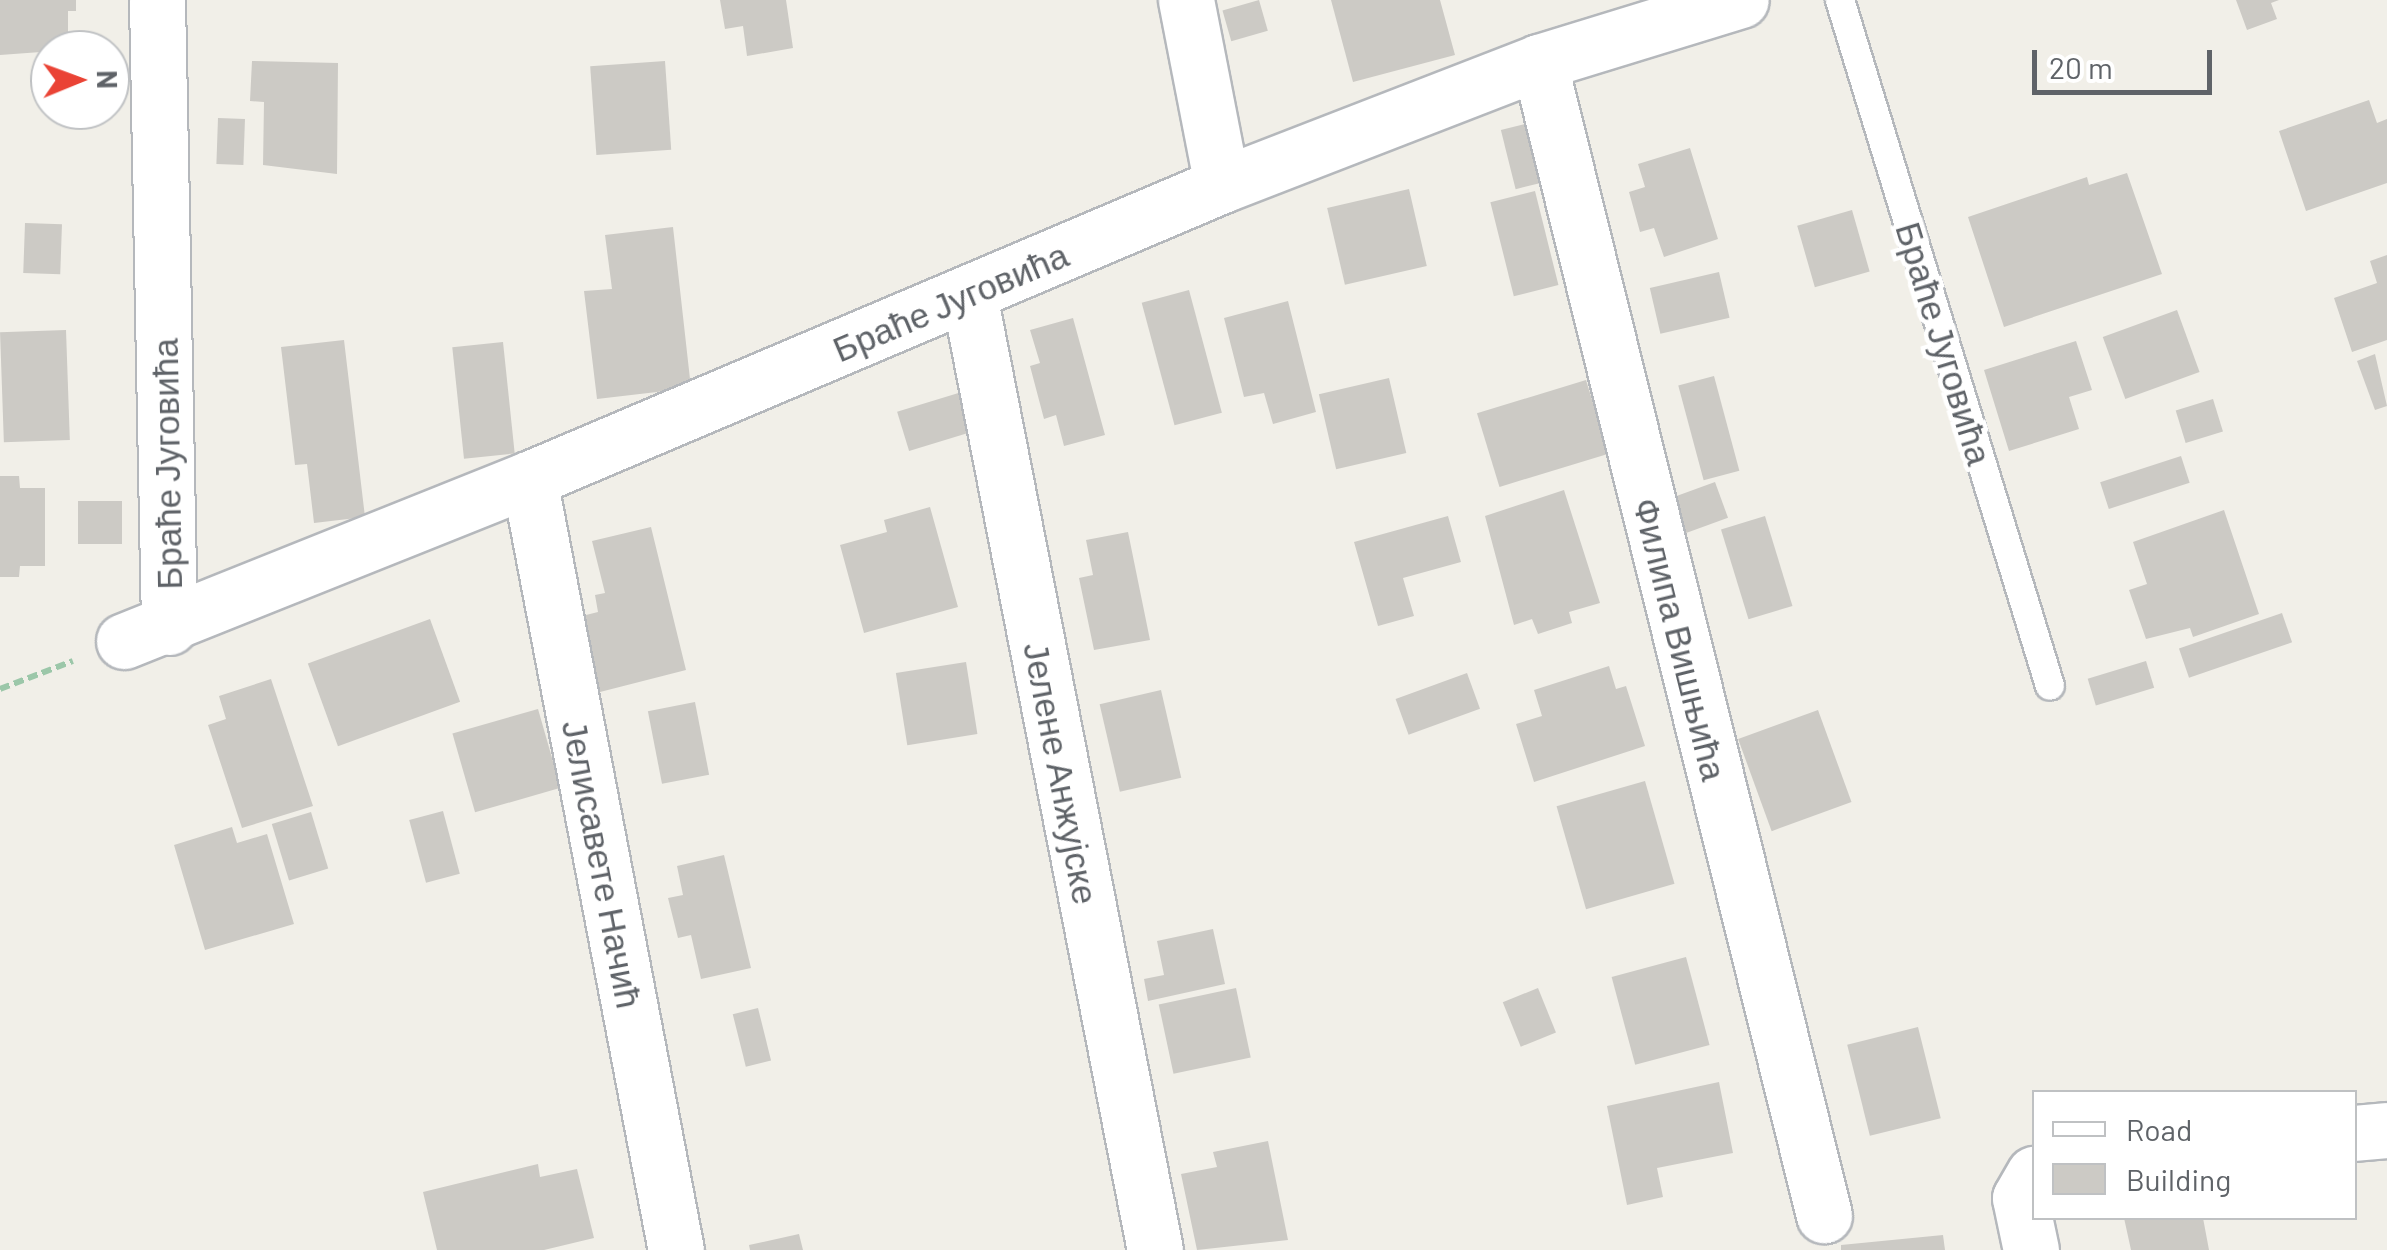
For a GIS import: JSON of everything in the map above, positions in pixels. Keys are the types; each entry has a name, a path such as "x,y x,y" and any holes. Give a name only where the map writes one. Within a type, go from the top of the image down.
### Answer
{"street":[{"name":"Браће Југовића","path":"157,0 146,634 529,479 1222,186 1538,62 1741,0"},
{"path":"1186,0 1222,186"},
{"name":"Филипа Вишњића","path":"1538,62 1824,1215"},
{"name":"Јелене Анжујске","path":"969,295 1155,1250"},
{"name":"Јелисавете Начић","path":"529,479 676,1250"},
{"path":"2357,1133 2387,1130"},
{"path":"2031,1250 2020,1198 2032,1177"}],"lane":[{"name":"Браће Југовића","path":"1840,0 2050,686"}],"path":[{"path":"0,689 146,634"}],"building":[{"path":"0,0 76,0 76,11 68,11 68,30 30,30 30,53 0,55"},
{"path":"720,0 786,0 793,48 747,56 743,26 725,29"},
{"path":"1259,0 1268,31 1231,41 1222,10"},
{"path":"1331,0 1440,0 1455,55 1353,82"},
{"path":"2236,0 2279,0 2271,3 2277,19 2247,30"},
{"path":"252,61 338,63 337,174 263,165 264,102 250,101"},
{"path":"665,61 671,150 596,155 590,66"},
{"path":"2369,100 2377,123 2387,119 2387,183 2306,211 2279,131"},
{"path":"218,118 245,119 243,165 216,164"},
{"path":"1529,123 1544,182 1516,189 1501,130"},
{"path":"1690,148 1718,239 1664,257 1654,228 1640,232 1629,192 1645,187 1638,164"},
{"path":"2127,173 2162,274 2004,327 1968,217 2087,177 2089,185"},
{"path":"1409,189 1427,266 1345,285 1327,208"},
{"path":"1535,191 1558,285 1514,296 1490,202"},
{"path":"1852,210 1870,272 1815,287 1797,226"},
{"path":"25,223 62,224 60,274 23,273"},
{"path":"673,227 691,388 597,399 584,291 612,289 605,235"},
{"path":"2387,255 2387,340 2352,352 2334,298 2377,283 2370,261"},
{"path":"1719,272 1730,318 1660,334 1650,288"},
{"path":"1189,290 1222,413 1175,425 1142,303"},
{"path":"1288,301 1316,412 1273,424 1264,393 1244,397 1224,318"},
{"path":"2177,310 2200,372 2125,399 2103,337"},
{"path":"1073,318 1105,435 1064,446 1056,415 1044,419 1030,366 1040,363 1030,330"},
{"path":"66,330 70,440 4,442 0,332"},
{"path":"344,340 365,517 314,523 307,464 295,465 281,347"},
{"path":"2076,341 2092,390 2069,397 2079,429 2009,451 1984,370"},
{"path":"503,342 515,453 464,459 452,347"},
{"path":"2375,354 2387,406 2375,410 2357,361"},
{"path":"1714,376 1739,471 1704,480 1678,386"},
{"path":"1389,378 1406,453 1336,469 1319,394"},
{"path":"1586,380 1609,454 1499,487 1477,413"},
{"path":"965,391 977,430 909,451 897,412"},
{"path":"2213,399 2223,432 2186,443 2176,410"},
{"path":"2181,456 2190,483 2109,509 2100,482"},
{"path":"0,476 19,476 20,488 45,488 45,566 20,566 19,577 0,577"},
{"path":"1715,482 1728,518 1685,533 1672,498"},
{"path":"1564,490 1600,603 1569,612 1572,623 1538,634 1532,619 1514,625 1485,516"},
{"path":"78,501 122,501 122,544 78,544"},
{"path":"930,507 958,607 864,633 840,545 887,532 884,520"},
{"path":"2224,510 2259,614 2193,637 2190,628 2146,639 2129,590 2147,584 2133,542"},
{"path":"1448,516 1461,562 1403,578 1414,616 1378,626 1354,542"},
{"path":"1765,516 1792,606 1748,619 1721,529"},
{"path":"651,527 686,670 600,692 582,616 598,612 595,595 605,593 592,541"},
{"path":"1128,532 1150,640 1094,650 1079,578 1093,575 1086,540"},
{"path":"2282,613 2292,642 2189,678 2179,648"},
{"path":"430,619 460,702 338,746 308,663"},
{"path":"2146,661 2154,688 2096,706 2088,679"},
{"path":"966,662 977,734 907,745 896,673"},
{"path":"1609,666 1616,689 1626,686 1645,746 1534,782 1516,724 1542,716 1534,690"},
{"path":"1467,673 1480,709 1409,735 1396,699"},
{"path":"271,679 313,806 242,828 208,725 226,719 219,696"},
{"path":"1161,690 1181,778 1120,792 1100,704"},
{"path":"695,702 709,775 662,784 648,711"},
{"path":"538,709 561,788 475,812 452,734"},
{"path":"1818,710 1852,802 1772,831 1738,739"},
{"path":"1645,781 1674,884 1586,909 1557,806"},
{"path":"443,811 460,874 426,883 409,820"},
{"path":"311,812 328,868 289,880 272,824"},
{"path":"232,827 237,843 267,834 294,924 205,950 174,845"},
{"path":"724,855 751,968 701,979 691,935 678,938 668,898 683,895 677,866"},
{"path":"1213,929 1225,984 1148,1001 1144,979 1164,975 1157,941"},
{"path":"1686,957 1710,1045 1635,1065 1612,977"},
{"path":"1236,988 1251,1057 1173,1074 1159,1004"},
{"path":"1538,988 1556,1033 1521,1047 1503,1002"},
{"path":"758,1008 771,1060 746,1067 733,1014"},
{"path":"1918,1027 1941,1118 1870,1136 1847,1045"},
{"path":"1719,1082 1733,1153 1657,1168 1663,1197 1627,1205 1607,1106"},
{"path":"1268,1141 1288,1240 1197,1250 1181,1174 1217,1167 1213,1152"},
{"path":"538,1164 540,1177 577,1169 594,1238 544,1250 437,1250 423,1192"},
{"path":"2124,1220 2203,1220 2209,1250 2131,1250"},
{"path":"799,1234 803,1250 750,1250 749,1245"},
{"path":"1943,1235 1945,1250 1841,1250 1841,1245"}]}
